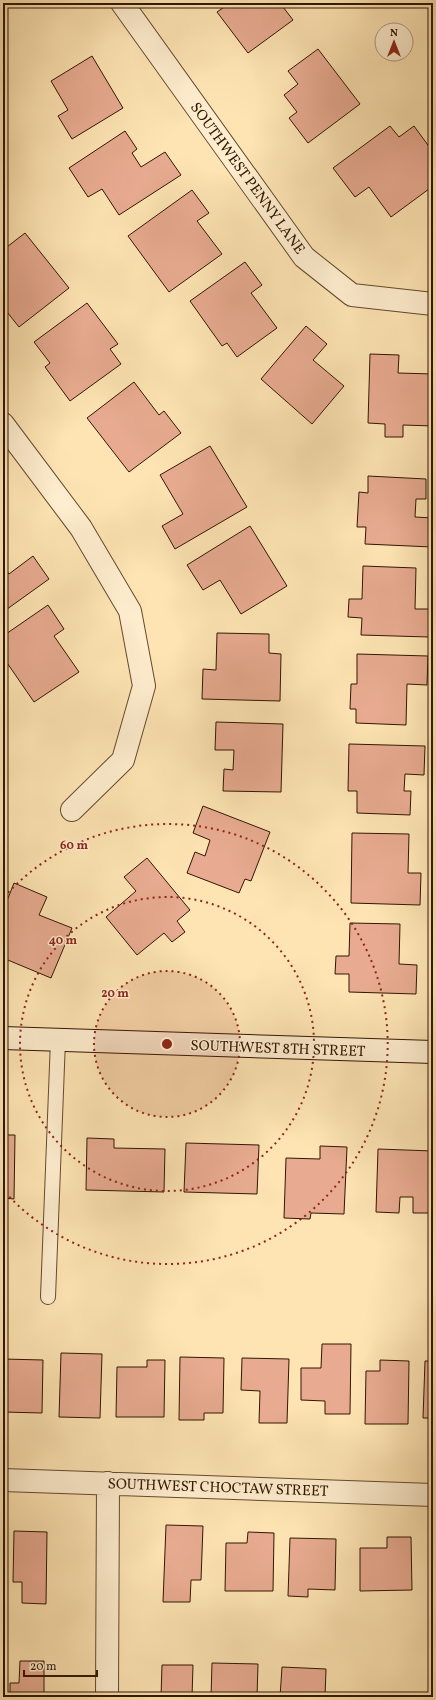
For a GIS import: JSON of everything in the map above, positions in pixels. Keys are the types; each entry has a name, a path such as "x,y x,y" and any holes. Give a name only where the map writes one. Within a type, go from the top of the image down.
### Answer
{"street":[{"name":"SOUTHWEST PENNY LANE","path":"122,3 304,257 352,295 433,304"},
{"path":"3,424 80,528 130,611 144,686 123,760 72,810"},
{"name":"SOUTHWEST 8TH STREET","path":"3,1038 433,1052"},
{"name":"SOUTHWEST CHOCTAW STREET","path":"3,1480 433,1496"},
{"path":"107,1697 108,1483"}],"lane":[{"path":"48,1297 58,1040"}],"building":[{"path":"230,3 280,3 293,20 248,53 217,12"},
{"path":"318,49 360,104 308,143 289,118 297,112 284,95 298,84 288,71"},
{"path":"92,56 123,108 72,139 58,116 68,110 51,81"},
{"path":"390,126 399,137 414,126 433,152 433,186 391,217 369,187 355,197 333,168"},
{"path":"125,131 137,149 132,153 141,167 165,152 181,175 119,215 102,189 88,197 69,168"},
{"path":"192,190 209,213 197,221 222,254 169,292 128,236"},
{"path":"25,233 69,288 19,327 3,307 3,250"},
{"path":"245,262 262,285 251,293 277,328 237,357 227,343 222,346 190,301"},
{"path":"87,303 118,344 110,349 121,364 70,401 45,367 50,363 34,342"},
{"path":"306,326 327,344 313,360 344,386 312,424 261,379"},
{"path":"370,354 399,355 398,373 433,374 433,426 403,425 403,437 385,437 385,424 368,423"},
{"path":"134,382 159,415 164,411 181,433 129,472 87,418"},
{"path":"210,446 247,507 175,549 162,526 183,514 160,475"},
{"path":"368,476 426,479 426,499 416,499 415,517 433,518 432,547 365,544 366,527 357,527 359,492 368,493"},
{"path":"250,526 287,586 241,614 220,580 203,590 187,565"},
{"path":"33,556 49,579 3,612 3,566 9,574"},
{"path":"363,566 416,568 415,609 430,609 429,637 361,635 362,618 348,617 349,599 362,599"},
{"path":"48,605 64,629 54,636 79,672 34,702 3,657 3,636"},
{"path":"217,633 269,634 269,653 281,654 280,701 202,699 203,669 216,670"},
{"path":"357,654 428,656 427,685 407,684 406,725 356,723 356,709 350,709 351,684 357,684"},
{"path":"216,722 283,724 281,792 223,791 224,769 233,770 234,750 215,750"},
{"path":"349,744 425,746 424,775 405,774 404,791 411,791 410,815 357,813 357,791 348,791"},
{"path":"203,806 270,832 251,881 245,879 239,893 187,873 195,852 205,856 210,840 193,833"},
{"path":"352,833 409,834 408,873 421,873 420,905 351,903"},
{"path":"147,858 190,910 177,921 185,932 172,942 164,933 137,955 106,917 136,891 124,877"},
{"path":"14,883 47,897 39,915 72,928 51,978 3,958 3,911"},
{"path":"350,923 400,924 399,964 417,965 416,994 349,992 349,974 335,974 336,956 349,956"},
{"path":"3,1135 15,1135 14,1199 3,1198"},
{"path":"87,1138 114,1139 114,1148 165,1149 164,1192 86,1190"},
{"path":"186,1143 259,1145 257,1194 184,1192"},
{"path":"320,1146 347,1147 344,1214 311,1213 310,1219 284,1218 286,1158 320,1159"},
{"path":"378,1149 433,1151 433,1213 413,1213 413,1197 400,1197 399,1213 376,1212"},
{"path":"322,1344 351,1344 350,1414 325,1414 325,1401 301,1400 301,1368 321,1368"},
{"path":"61,1353 102,1354 100,1418 59,1417"},
{"path":"180,1357 224,1358 223,1413 204,1413 204,1420 179,1420"},
{"path":"242,1358 289,1359 287,1423 259,1423 260,1391 241,1390"},
{"path":"3,1359 43,1360 42,1413 3,1412"},
{"path":"147,1360 165,1360 164,1417 116,1417 117,1367 147,1367"},
{"path":"380,1360 409,1361 408,1424 365,1424 366,1371 380,1371"},
{"path":"425,1361 433,1361 433,1418 423,1418"},
{"path":"166,1525 203,1526 201,1580 191,1580 190,1602 163,1602"},
{"path":"14,1531 47,1532 46,1604 22,1603 22,1582 13,1582"},
{"path":"248,1532 274,1533 273,1591 225,1591 226,1543 247,1543"},
{"path":"387,1537 411,1537 412,1590 360,1591 360,1548 387,1548"},
{"path":"290,1538 336,1539 335,1590 308,1589 308,1597 288,1596"},
{"path":"20,1661 44,1661 44,1697 10,1697 10,1683 19,1683"},
{"path":"212,1663 258,1664 257,1697 211,1697"},
{"path":"162,1665 193,1665 192,1697 161,1697"},
{"path":"282,1667 326,1669 325,1697 280,1697"}]}
